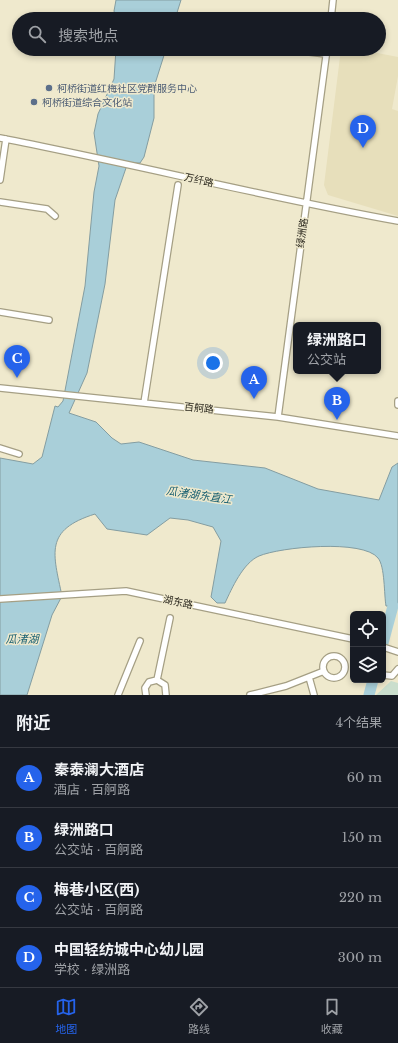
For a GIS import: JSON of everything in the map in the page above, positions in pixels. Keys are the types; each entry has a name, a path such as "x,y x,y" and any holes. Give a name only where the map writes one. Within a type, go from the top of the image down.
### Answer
{"street":[{"path":"332,12 333,0"},
{"name":"绿洲路","path":"278,417 325,56"},
{"path":"0,180 3,139"},
{"name":"万纤路","path":"3,139 90,156 306,204 398,221"},
{"path":"144,403 178,185"},
{"path":"0,202 47,209 55,216"},
{"path":"0,312 49,320"},
{"name":"百舸路","path":"0,388 278,417 398,436"},
{"path":"0,448 19,454"},
{"name":"湖东路","path":"0,599 126,591 350,638"},
{"path":"157,680 170,618"},
{"path":"118,695 140,641"},
{"path":"386,648 398,652"},
{"path":"336,656 343,660 346,667 343,674 336,678 329,677 324,671 323,663 328,657 336,656"},
{"path":"346,667 350,668"},
{"path":"386,675 392,676 398,669"},
{"path":"250,695 286,686 324,671"},
{"path":"309,677 314,695"},
{"path":"146,695 145,688 150,682 157,680 165,685 166,695 171,695"}],"shaded area":[{"path":"386,55 398,57 398,76 392,109 398,111 398,216 328,195 324,185 340,56 386,56"}],"green space":[{"path":"391,681 398,683 398,695 376,695"}],"water":[{"path":"116,0 181,0 177,12 114,11"},
{"path":"116,56 164,56 154,87 154,118 144,157 140,163 130,163 127,165 115,200 105,284 87,373 69,413 96,422 112,438 121,444 139,442 193,460 265,468 318,489 379,500 392,467 398,463 398,606 386,606 382,567 378,558 369,552 356,548 321,546 284,550 259,556 253,559 243,570 225,603 217,603 211,597 221,541 213,527 188,520 170,518 147,535 107,529 95,514 79,520 67,528 60,536 56,545 56,567 62,596 52,615 27,695 0,695 0,458 33,464 42,457 55,406 58,407 63,401 85,286 94,192 99,166 94,133 98,114 114,79"}],"waterway":[{"path":"386,632 393,606"},
{"path":"369,695 372,683"}],"place":[{"name":"柯桥街道红梅社区党群服务中心","path":"49,88"},
{"name":"柯桥街道综合文化站","path":"34,102"},
{"name":"中国轻纺城中心幼儿园","path":"363,148"},
{"name":"梅巷小区(西)","path":"17,378"},
{"name":"秦泰澜大酒店","path":"254,399"},
{"name":"绿洲路口","path":"337,420"}],"water label":[{"name":"瓜渚湖东直江","path":"199,495"},
{"name":"瓜渚湖","path":"22,639"}]}
